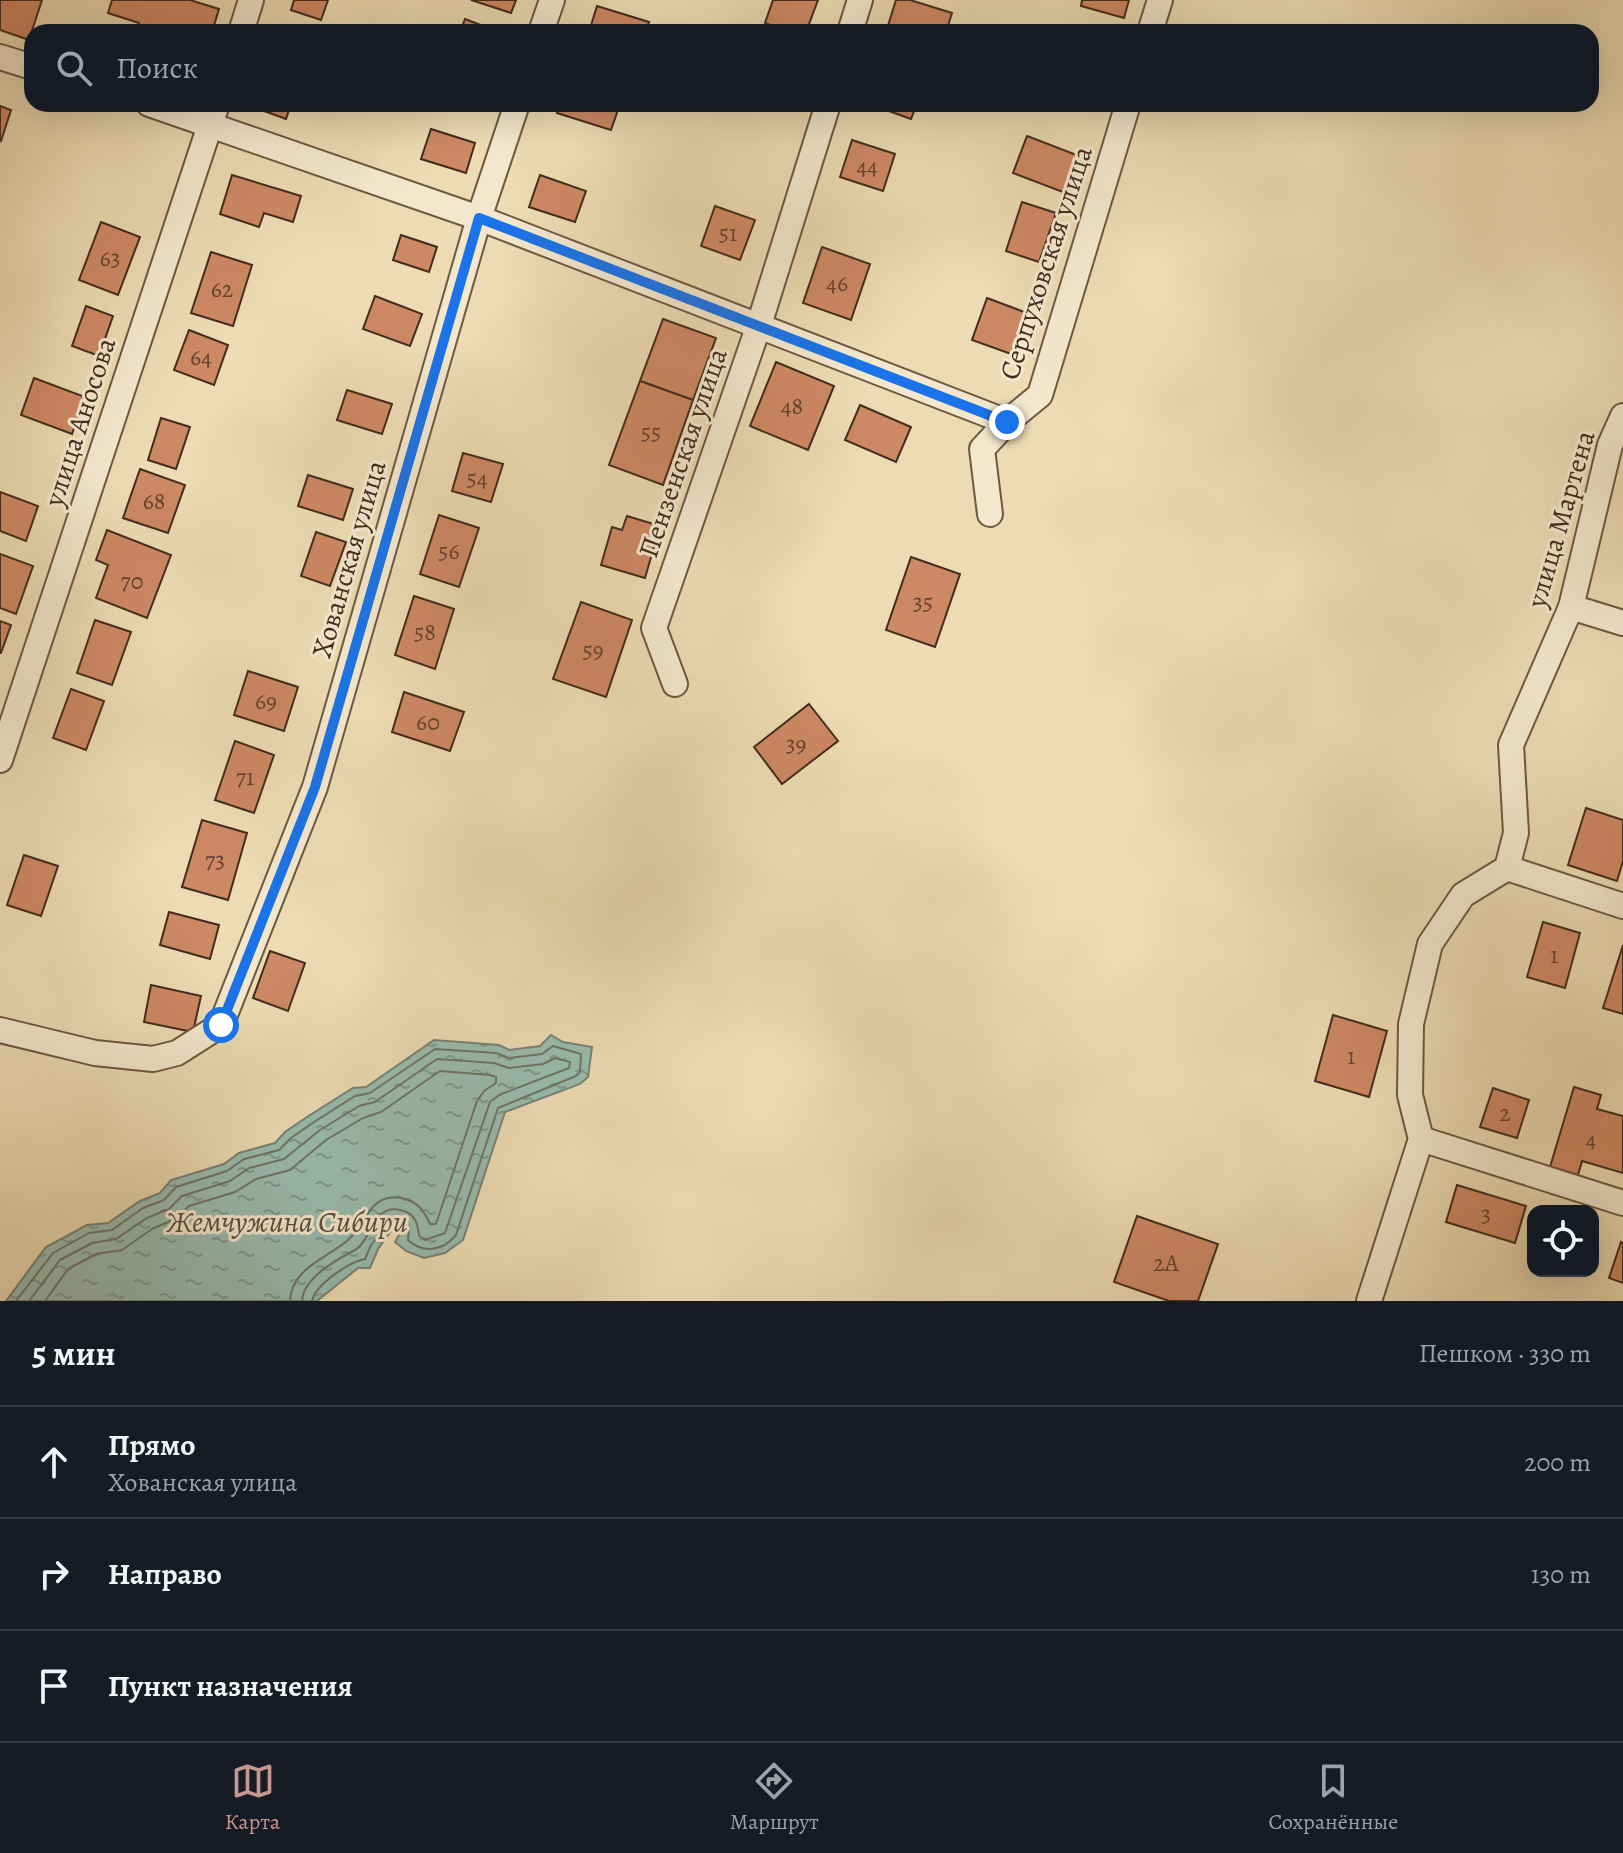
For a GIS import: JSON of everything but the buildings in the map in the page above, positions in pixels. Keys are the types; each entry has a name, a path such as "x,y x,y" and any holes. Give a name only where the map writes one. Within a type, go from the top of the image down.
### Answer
{"street":[{"path":"244,24 251,0"},
{"path":"544,24 552,0"},
{"path":"852,24 860,0"},
{"path":"1152,24 1160,0"},
{"path":"0,57 24,64"},
{"name":"Хованская улица","path":"0,1030 95,1053 153,1059 177,1053 221,1025 315,787 479,218 514,112"},
{"name":"Пензенская улица","path":"675,684 654,628 759,325 826,112"},
{"name":"Серпуховская улица","path":"990,514 982,449 1007,422 1040,395 1126,112"},
{"path":"214,114 1007,422"},
{"name":"улица Аносова","path":"0,760 214,114"},
{"name":"улица Мартена","path":"1507,868 1516,833 1511,745 1571,607 1610,445 1623,416"},
{"path":"1571,607 1623,623"},
{"path":"1369,1301 1421,1139 1410,1095 1411,1024 1430,944 1463,895 1507,868 1623,906"},
{"path":"1421,1139 1623,1203"}],"water":[{"name":"Жемчужина Сибири","path":"551,1035 563,1042 592,1047 588,1077 580,1084 505,1112 463,1240 445,1253 424,1258 406,1251 395,1242 401,1231 394,1227 378,1249 370,1268 358,1268 317,1301 6,1301 46,1247 87,1225 108,1223 140,1201 160,1193 171,1180 224,1164 239,1153 275,1143 310,1115 353,1088 366,1087 434,1040 499,1045 509,1050 540,1046"}],"route":[{"path":"221,1025 315,787 479,218 1007,422"}]}
